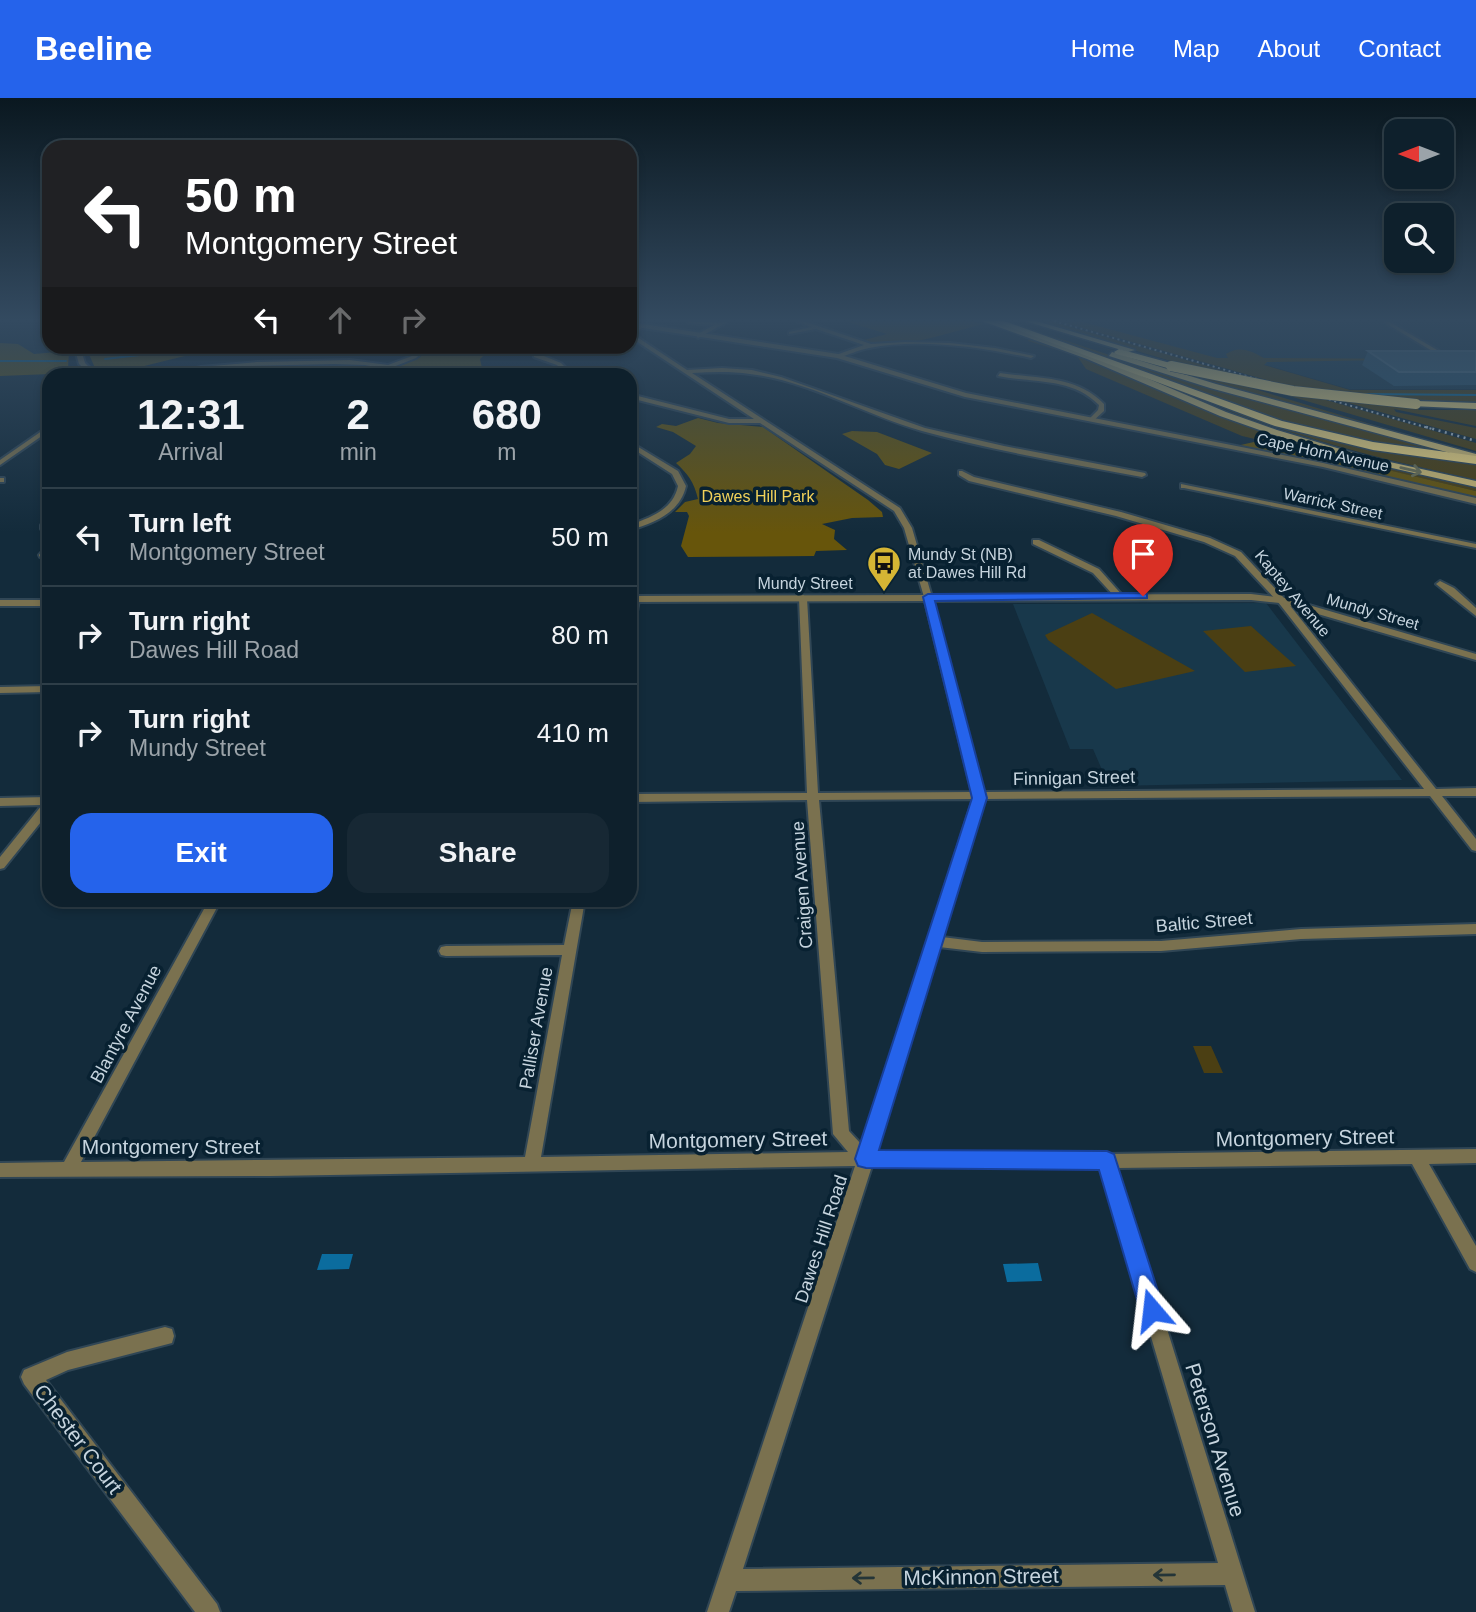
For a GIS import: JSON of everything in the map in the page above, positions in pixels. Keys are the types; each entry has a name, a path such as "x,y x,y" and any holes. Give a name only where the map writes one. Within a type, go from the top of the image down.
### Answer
{"highway":[{"path":"1189,392 1272,422 1324,436 1412,452 1476,457"},
{"path":"1299,392 1416,404 1476,406"}],"main road":[{"path":"1171,392 1274,432 1357,457 1476,484"},
{"path":"1232,392 1476,457"},
{"path":"1274,392 1476,457"}],"street":[{"path":"719,392 897,510 908,528 928,597 979,798"},
{"path":"820,392 916,428 1142,475"},
{"name":"Cape Horn Avenue","path":"954,392 1323,465 1476,501"},
{"path":"1083,392 1102,405 1099,413 1091,420"},
{"path":"637,398 729,421 764,421"},
{"path":"0,463 42,433"},
{"path":"637,449 675,473 682,486 679,498 671,507 637,524"},
{"name":"Kaptey Avenue","path":"962,473 972,479 1070,501 1214,542 1245,559 1281,600 1476,847"},
{"name":"Warrick Street","path":"1184,486 1476,546"},
{"path":"1036,542 1096,571 1119,596"},
{"path":"1440,584 1451,590 1476,613"},
{"name":"Mundy Street","path":"637,599 1237,596 1281,600 1476,657"},
{"name":"Craigen Avenue","path":"803,598 813,798 841,1133 866,1159"},
{"path":"0,603 42,603"},
{"path":"0,690 42,690"},
{"name":"Finnigan Street","path":"637,798 979,798 1476,792"},
{"name":"Dawes Hill Road","path":"718,1612 866,1159 979,798"},
{"path":"0,802 42,803"},
{"path":"0,865 42,812"},
{"name":"Blantyre Avenue","path":"70,1167 211,907"},
{"name":"Palliser Avenue","path":"532,1164 578,907"},
{"name":"Baltic Street","path":"934,942 982,947 1161,946 1301,934 1476,929"},
{"path":"446,951 570,950"},
{"name":"Montgomery Street","path":"0,1170 70,1167 271,1168 866,1159 1107,1161 1476,1156"},
{"path":"1417,1157 1476,1263"},
{"name":"Peterson Avenue","path":"1107,1161 1244,1612"},
{"name":"Chester Court","path":"165,1336 67,1361 32,1377 209,1612"},
{"name":"McKinnon Street","path":"730,1580 1233,1574"}],"shaded area":[{"path":"1139,392 1162,392 1282,438 1337,455 1476,488 1476,491 1242,436"},
{"path":"1195,392 1229,392 1476,460 1476,480 1347,449 1221,408 1295,431 1387,451 1232,406"},
{"path":"1246,392 1263,392 1397,432"},
{"path":"1275,392 1297,392 1476,443 1476,451"},
{"path":"1308,392 1476,392 1476,404 1412,402 1419,410 1476,410 1476,426 1394,409 1396,412 1476,428 1476,439"},
{"path":"1266,603 1402,780 1109,786 1093,749 1070,749 1013,604"},
{"path":"1092,613 1195,671 1116,689 1048,640 1045,635"},
{"path":"1251,626 1296,666 1245,672 1203,631"},
{"path":"1193,1046 1211,1046 1223,1073 1204,1073"}],"green space":[{"name":"Dawes Hill Park","path":"698,418 718,423 763,427 868,500 882,512 883,517 852,518 822,524 835,530 834,539 847,550 816,551 814,556 688,557 681,546 689,516 687,512 675,512 685,502 698,499 690,479 676,463 690,454 696,446 673,432 656,427 662,424 676,426"},
{"path":"852,431 877,432 932,453 899,469 885,465 877,454 842,434"},
{"path":"1263,440 1476,491 1476,498 1236,446"}],"water":[{"path":"322,1254 353,1254 349,1269 317,1270"},
{"path":"1038,1263 1042,1281 1007,1282 1003,1264"}],"waterway":[{"path":"1361,394 1476,395"}],"railway":[{"path":"1301,392 1432,429"},
{"path":"1426,427 1476,441"}],"place":[{"name":"Mundy St (NB) at Dawes Hill Rd","path":"884,593"}],"route":[{"path":"1143,596 928,597 979,798 866,1159 1107,1161 1152,1310"}]}
